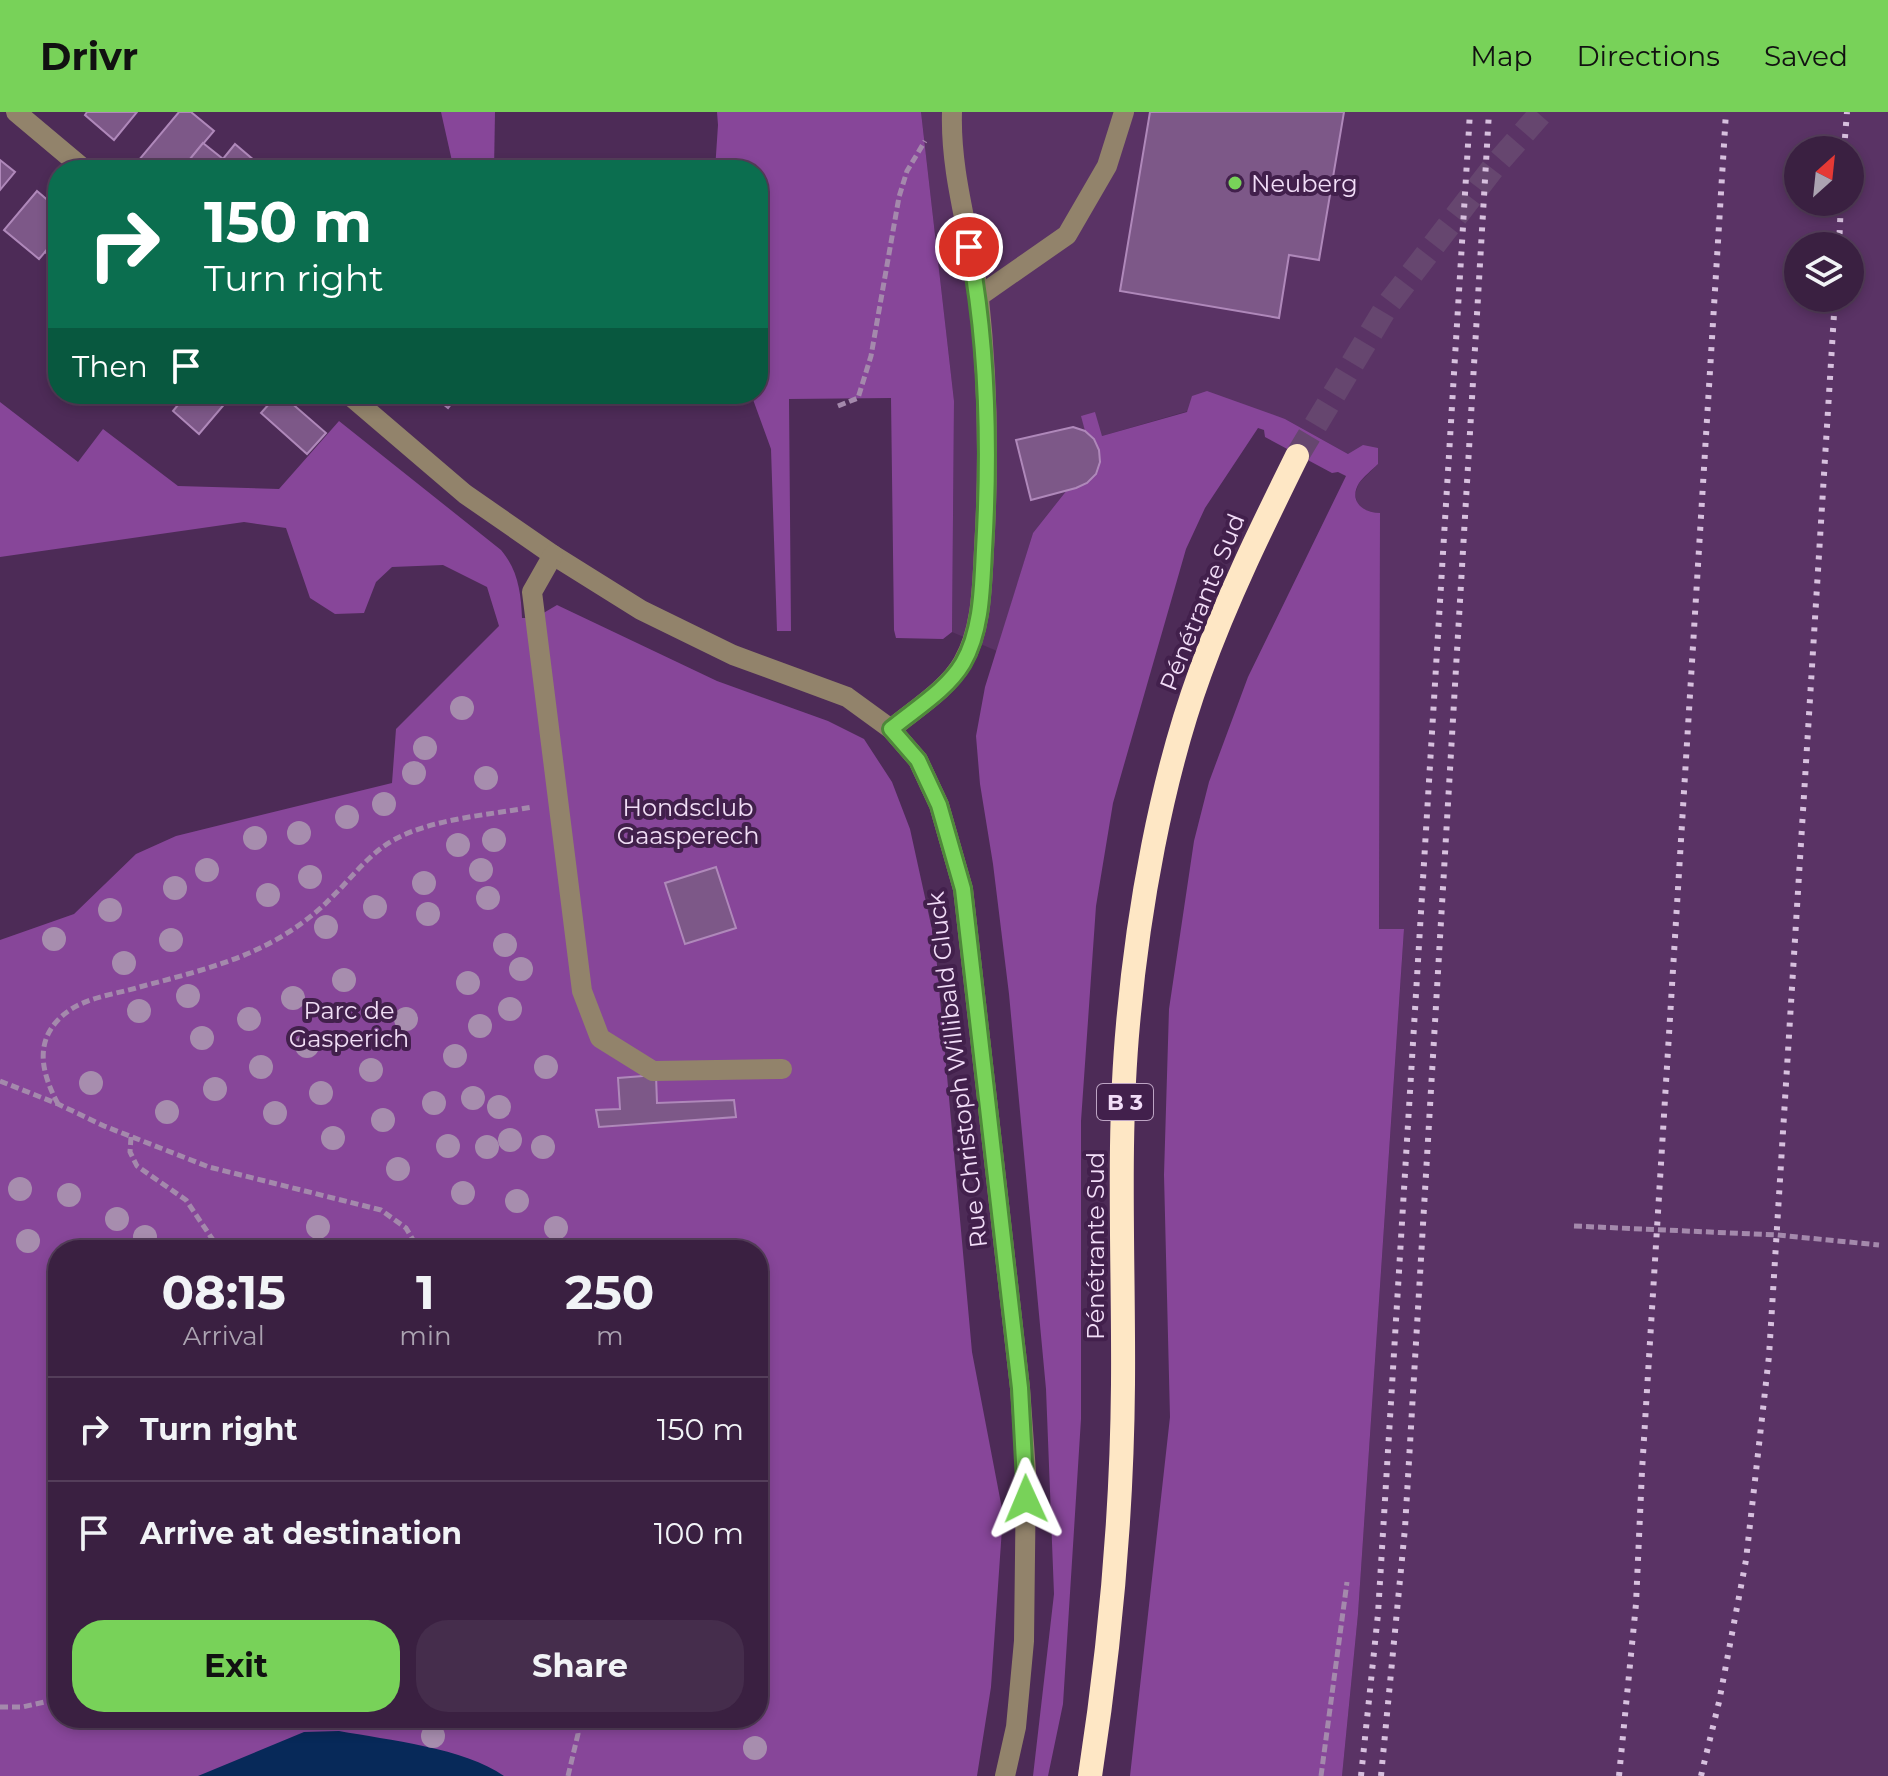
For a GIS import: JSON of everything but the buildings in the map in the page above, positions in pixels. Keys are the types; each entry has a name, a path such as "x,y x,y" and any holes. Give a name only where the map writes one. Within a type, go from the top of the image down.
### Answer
{"highway":[{"name":"Pénétrante Sud","path":"1090,1776 1104,1680 1116,1548 1123,1387 1123,1144 1127,1026 1142,908 1165,791 1199,675 1244,564 1297,456"}],"street":[{"path":"16,112 73,160"},
{"path":"891,729 947,682 963,663 978,616 988,485 978,297 951,145 952,112"},
{"path":"978,297 1067,235 1107,166 1124,112"},
{"name":"Rue Christoph Willibald Gluck","path":"360,404 465,494 553,555 641,610 733,655 847,697 891,729 918,760 939,805 963,889 1020,1388 1026,1472 1024,1641 1016,1727 1005,1776"},
{"path":"553,555 532,592 582,991 600,1038 653,1071 782,1069"}],"path":[{"path":"838,406 858,398 871,356 899,197 907,171 925,143"},
{"path":"58,1104 47,1082 44,1040 55,1022 79,1003 195,971 258,949 315,912 381,848 408,833 458,820 532,807"},
{"path":"0,1081 209,1167 381,1210 406,1228 413,1240"},
{"path":"131,1137 130,1152 137,1166 186,1200 213,1240"},
{"path":"1574,1226 1777,1235 1879,1245"},
{"path":"1321,1776 1347,1582"},
{"path":"0,1707 22,1707 48,1701"},
{"path":"568,1776 577,1728"}],"shaded area":[{"path":"921,112 1888,112 1888,1776 1342,1776 1358,1614 1404,930 1379,929 1380,514 1368,513 1358,506 1355,494 1359,483 1378,464 1348,454 1285,419 1188,411 1102,436 1082,415 1085,431 1094,439 1099,450 1100,462 1096,474 1087,483 1067,490 1033,533 997,651 952,632 954,401"}],"green space":[{"path":"441,112 495,112 494,160 452,160"},
{"path":"717,112 921,112 954,401 952,632 943,639 896,638 894,630 891,398 789,399 791,631 777,631 771,449 755,404 768,404 768,160 716,160"},
{"path":"1207,391 1285,419 1348,454 1363,445 1378,448 1378,464 1359,483 1355,495 1363,508 1380,513 1379,929 1404,929 1358,1614 1342,1776 1130,1776 1170,1417 1164,1175 1169,1009 1194,841 1209,782 1248,677 1346,476 1332,473 1265,437 1264,430 1258,428 1205,508 1186,549 1113,803 1096,906 1081,1121 1081,1419 1063,1704 1048,1776 1033,1776 1054,1594 1046,1389 1009,994 976,736 985,687 1033,533 1067,490 1087,483 1096,474 1100,462 1099,450 1094,439 1085,431 1081,416 1095,412 1102,436 1187,412 1192,396"},
{"path":"0,402 78,462 103,429 178,486 279,489 339,421 501,550 518,582 522,618 535,618 557,605 717,681 828,721 864,739 892,782 910,829 935,943 972,1352 1003,1514 991,1687 977,1776 0,1776 0,940 74,914 136,854 176,836 392,783 396,729 499,626 487,587 443,565 392,567 376,582 364,613 335,614 310,598 286,528 244,522 0,557"}],"water":[{"path":"339,1731 448,1752 488,1766 504,1776 198,1776 304,1732"}],"tunnel":[{"path":"1297,456 1387,306 1493,168 1542,112"}],"railway":[{"path":"1361,1776 1378,1614 1470,112"},
{"path":"1381,1776 1405,1528 1489,112"},
{"path":"1619,1776 1636,1604 1726,112"},
{"path":"1845,136 1847,112"},
{"path":"1840,216 1840,232"},
{"path":"1701,1776 1719,1702 1746,1560 1769,1356 1834,312"}],"place":[{"name":"Neuberg","path":"1235,183"}],"route":[{"path":"969,247 978,297 985,378 988,485 978,616 963,663 947,682 891,729 918,760 939,805 963,889 1020,1388 1026,1499"}],"park label":[{"name":"Hondsclub Gaasperech","path":"688,821"},
{"name":"Parc de Gasperich","path":"349,1024"}]}
